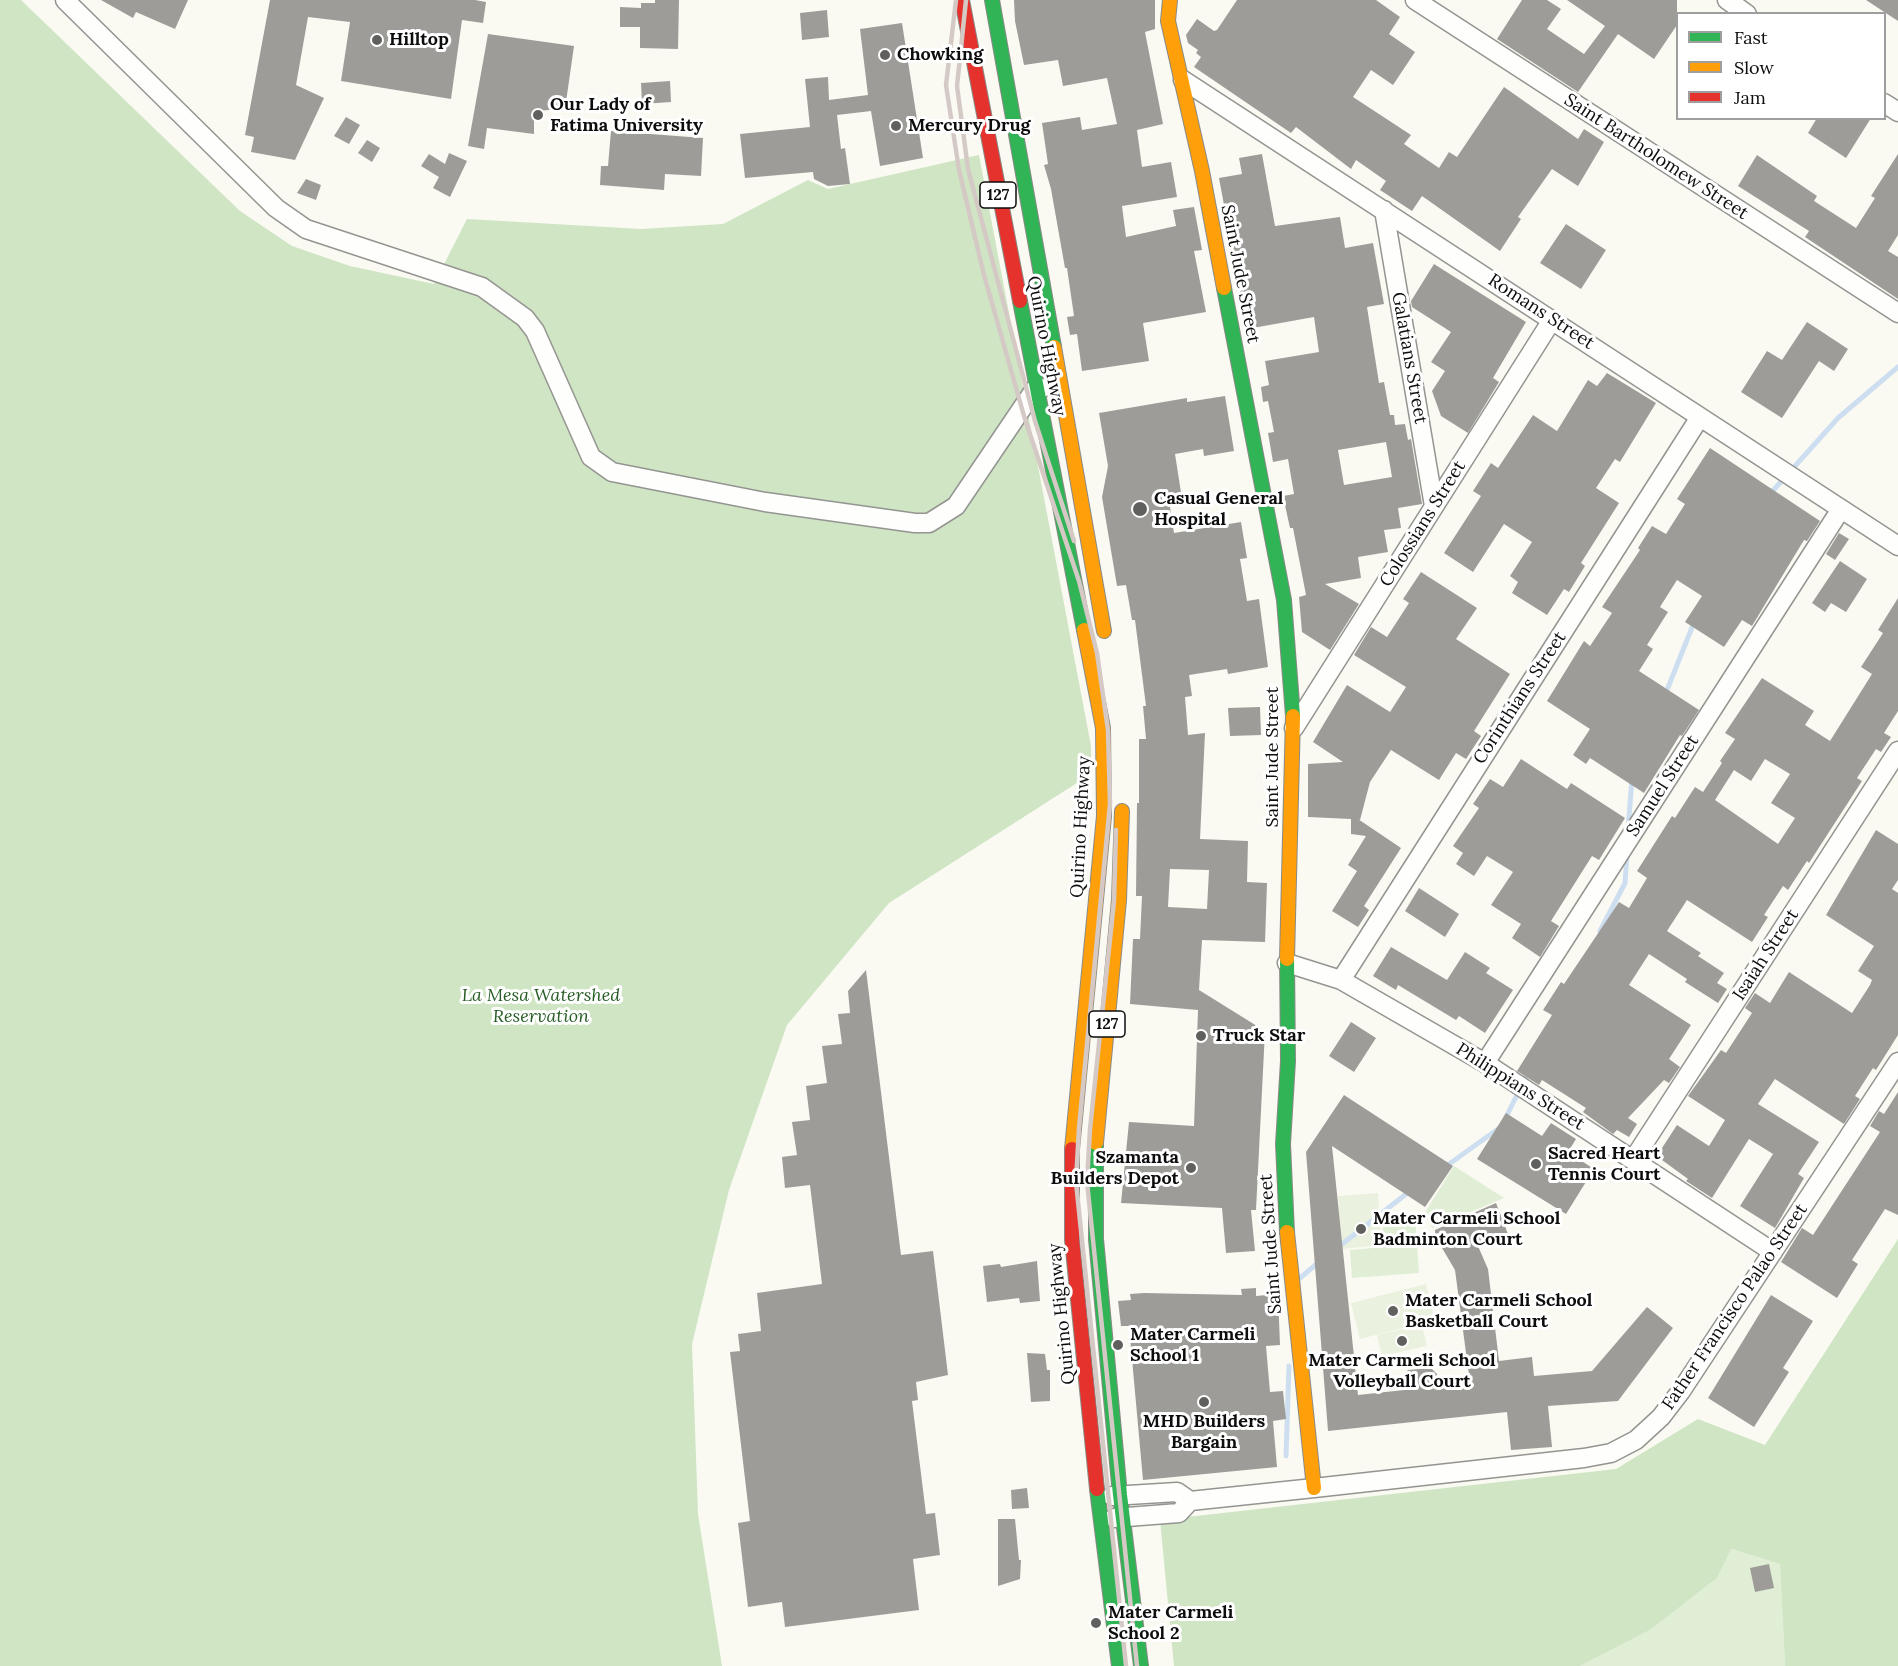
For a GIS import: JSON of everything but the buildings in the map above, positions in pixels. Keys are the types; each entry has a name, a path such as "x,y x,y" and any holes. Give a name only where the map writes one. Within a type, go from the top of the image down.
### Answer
{"main road":[{"name":"Quirino Highway","path":"992,0 1107,647"},
{"name":"Saint Jude Street","path":"1170,0 1168,21 1183,80 1284,600 1294,728 1287,963 1288,1061 1283,1144 1285,1216 1314,1488"},
{"name":"Quirino Highway","path":"963,5 1035,389 1103,728 1104,816 1072,1128 1071,1182 1072,1240 1098,1496 1119,1666"},
{"name":"127","path":"1122,800 1119,900 1096,1130 1096,1239 1120,1495 1141,1666"}],"street":[{"path":"65,0 276,208 306,229 482,287 525,318 535,332 591,457 612,472 765,502 929,523 956,506 1035,389 1059,384"},
{"path":"945,0 963,5"},
{"path":"1727,0 1744,12"},
{"name":"Saint Bartholomew Street","path":"1421,2 1898,313"},
{"name":"Romans Street","path":"1183,80 1898,546"},
{"name":"Galatians Street","path":"1384,210 1434,506"},
{"name":"Colossians Street","path":"1294,728 1552,320"},
{"name":"Corinthians Street","path":"1341,980 1700,417"},
{"name":"Samuel Street","path":"1485,1063 1841,508"},
{"name":"Isaiah Street","path":"1633,1160 1898,751"},
{"name":"Philippians Street","path":"1287,963 1341,980 1485,1063 1773,1252"},
{"name":"Father Francisco Palao Street","path":"1098,1496 1177,1492 1190,1501 1611,1453 1636,1440 1662,1417 1898,1062"},
{"name":"Father Francisco Palao Street","path":"1101,1519 1179,1513 1190,1501"}],"green space":[{"name":"La Mesa Watershed Reservation","path":"0,0 21,0 240,211 292,246 350,266 434,284 467,219 641,229 723,224 808,180 828,189 979,155 1091,746 1091,774 889,903 787,1025 729,1190 692,1344 698,1514 722,1666 0,1666"},
{"path":"1454,1166 1504,1198 1432,1228 1424,1214"},
{"name":"Mater Carmeli School Badminton Court","path":"1378,1193 1382,1245 1342,1249 1338,1196"},
{"path":"1415,1216 1419,1273 1352,1278 1350,1250 1384,1247 1382,1218"},
{"path":"1898,1239 1898,1666 1785,1666 1780,1564 1731,1549 1717,1578 1650,1630 1580,1666 1174,1666 1160,1520 1616,1469 1698,1419 1765,1445"},
{"name":"Mater Carmeli School Basketball Court","path":"1426,1284 1435,1320 1360,1339 1351,1303"},
{"name":"Mater Carmeli School Volleyball Court","path":"1422,1325 1427,1346 1382,1356 1377,1335"},
{"path":"1730,1549 1780,1564 1785,1666 1580,1666 1650,1630 1717,1578"}],"waterway":[{"path":"1770,494 1838,418 1898,367"},
{"path":"1665,695 1695,620"},
{"path":"1628,829 1632,779"},
{"path":"1600,931 1625,883 1627,854"},
{"path":"1505,1119 1529,1071"},
{"path":"1445,1167 1498,1129"},
{"path":"1337,1248 1410,1191"},
{"path":"1300,1278 1320,1261"},
{"path":"1286,1456 1289,1366"}],"railway":[{"path":"956,0 946,85 959,170 984,275 1024,416 1079,581 1097,653 1108,730 1110,804 1079,1128 1076,1182 1126,1666"},
{"path":"966,0 957,86 968,169 1035,421 1074,541"},
{"path":"1116,830 1114,901 1090,1129 1087,1182 1137,1666"}],"traffic: fast":[{"path":"992,0 1054,347"},
{"path":"1224,288 1284,600 1293,716"},
{"path":"1020,301 1084,630"},
{"path":"1287,959 1288,1061 1283,1144 1287,1232"},
{"path":"1096,1143 1096,1239 1120,1495 1141,1666"},
{"path":"1097,1489 1119,1666"}],"traffic: slow":[{"path":"1170,0 1168,21 1202,171 1224,288"},
{"path":"1054,347 1104,631"},
{"path":"1072,1149 1104,816 1103,728 1084,630"},
{"path":"1287,959 1293,716"},
{"path":"1096,1143 1119,900 1122,811"},
{"path":"1287,1232 1314,1488"}],"traffic: jam":[{"path":"962,0 1020,301"},
{"path":"1072,1149 1072,1240 1097,1489"}],"place":[{"name":"Hilltop","path":"377,40"},
{"name":"Chowking","path":"885,55"},
{"name":"Our Lady of Fatima University","path":"538,115"},
{"name":"Mercury Drug","path":"896,126"},
{"name":"Casual General Hospital","path":"1140,509"},
{"name":"Truck Star","path":"1201,1036"},
{"name":"Sacred Heart Tennis Court","path":"1536,1164"},
{"name":"Szamanta Builders Depot","path":"1191,1168"},
{"name":"Mater Carmeli School Badminton Court","path":"1361,1229"},
{"name":"Mater Carmeli School Basketball Court","path":"1393,1311"},
{"name":"Mater Carmeli School Volleyball Court","path":"1402,1341"},
{"name":"Mater Carmeli School 1","path":"1118,1345"},
{"name":"MHD Builders Bargain","path":"1204,1402"},
{"name":"Mater Carmeli School 2","path":"1096,1623"}]}
